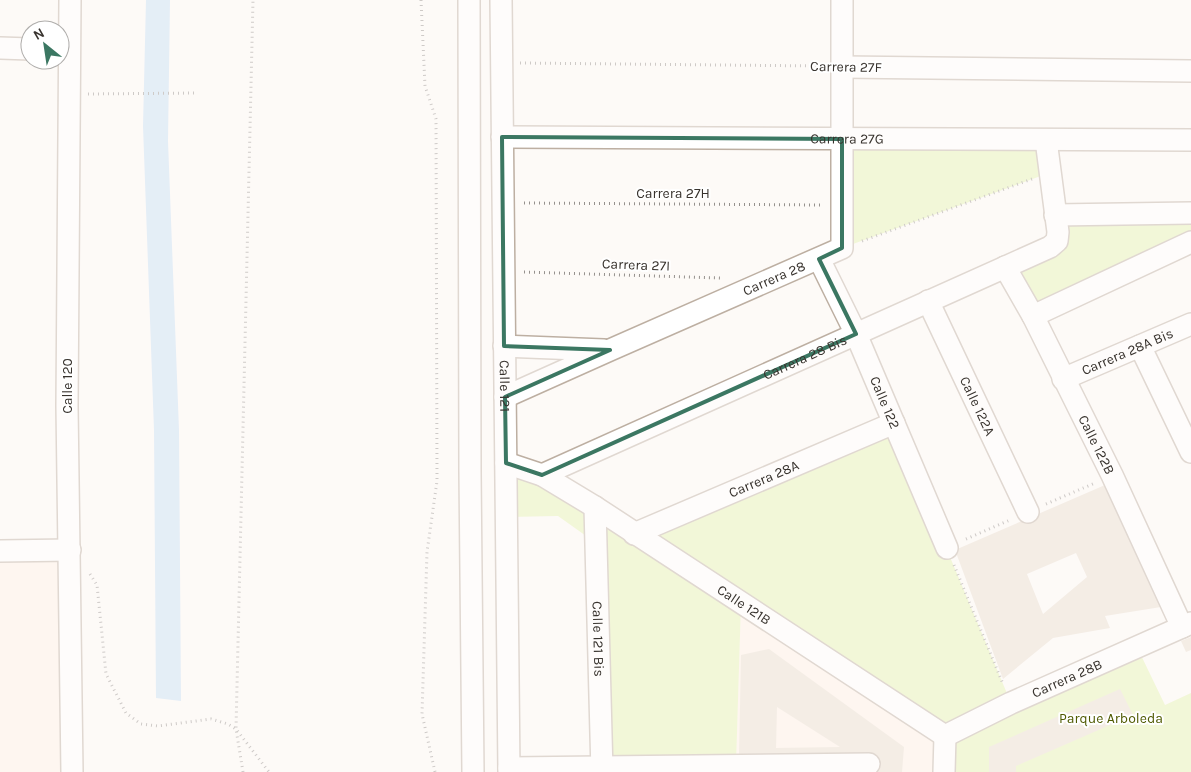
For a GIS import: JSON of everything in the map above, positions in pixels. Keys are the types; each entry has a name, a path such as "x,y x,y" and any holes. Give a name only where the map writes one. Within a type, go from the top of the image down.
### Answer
{"street":[{"name":"Calle 120","path":"68,20 70,0"},
{"path":"469,0 473,772"},
{"name":"Calle 121","path":"501,0 509,770"},
{"path":"842,0 842,248"},
{"path":"0,48 20,49"},
{"name":"Carrera 27F","path":"842,66 1191,71"},
{"name":"Calle 120","path":"65,70 72,772"},
{"name":"Carrera 27G","path":"502,136 1191,140"},
{"path":"1046,140 1057,223 1191,213"},
{"name":"Carrera 28 Bis","path":"542,475 1050,247 1057,241 1057,223"},
{"path":"1033,316 1191,242"},
{"name":"Carrera 28","path":"505,397 842,248"},
{"name":"Calle 122","path":"819,259 856,334 947,548"},
{"name":"Calle 122B","path":"1005,266 1033,316 1187,625"},
{"name":"Calle 122A","path":"928,301 1028,512"},
{"name":"Carrera 28A Bis","path":"1063,379 1191,324"},
{"path":"504,346 610,350"},
{"path":"1140,346 1191,452"},
{"name":"Carrera 28A","path":"634,534 894,423"},
{"name":"Calle 121B","path":"506,463 542,475 595,507 945,736"},
{"name":"Calle 121 Bis","path":"595,507 602,770"},
{"path":"0,551 70,550"},
{"name":"Carrera 28B","path":"945,736 1011,703 1187,625"},
{"path":"944,772 945,736"},
{"path":"509,770 602,770 868,764"}],"path":[{"path":"243,772 236,729 252,0"},
{"path":"421,0 425,86 436,119 437,481 427,552 422,714 435,772"},
{"name":"Carrera 27F","path":"502,62 842,66"},
{"path":"114,94 197,93"},
{"path":"842,248 1049,173"},
{"name":"Carrera 27H","path":"503,203 842,205"},
{"name":"Carrera 27I","path":"504,272 729,279"},
{"path":"947,548 1011,703"},
{"path":"70,550 81,560 97,585 106,674 126,713 141,724 158,726 211,719 228,724 236,729 269,772"}],"highlighted area":[{"path":"502,137 842,139 842,248 819,259 856,334 542,475 506,463 505,397 610,350 504,346"}],"shaded area":[{"path":"70,550 72,772 0,772 0,551"},
{"path":"741,603 945,736 944,772 869,772 736,766"}],"green space":[{"path":"842,139 1046,140 1049,173 842,248"},
{"path":"1191,213 1191,242 1033,316 1005,267 1041,250 1055,215"},
{"name":"Parque Arboleda","path":"894,423 1011,703 1137,647 1165,705 1191,693 1191,772 944,772 945,735 741,603 736,766 602,767 596,543 558,516 506,517 506,463 634,533"}],"water":[{"path":"146,0 170,0 168,141 179,430 181,701 156,698 154,430 143,126"}],"building":[{"path":"1105,485 1161,607 1105,616 1110,628 1053,638 1003,679 955,550","holes":["1076,553 1087,577 1043,614 1027,574"]},
{"path":"1191,637 1191,650 1186,652 1181,641"},
{"path":"769,649 904,747 902,772 871,772 739,759 741,655","holes":["777,707 840,747 776,748"]},
{"path":"1120,689 1133,715 1016,766 1016,772 989,772 989,747"}]}
